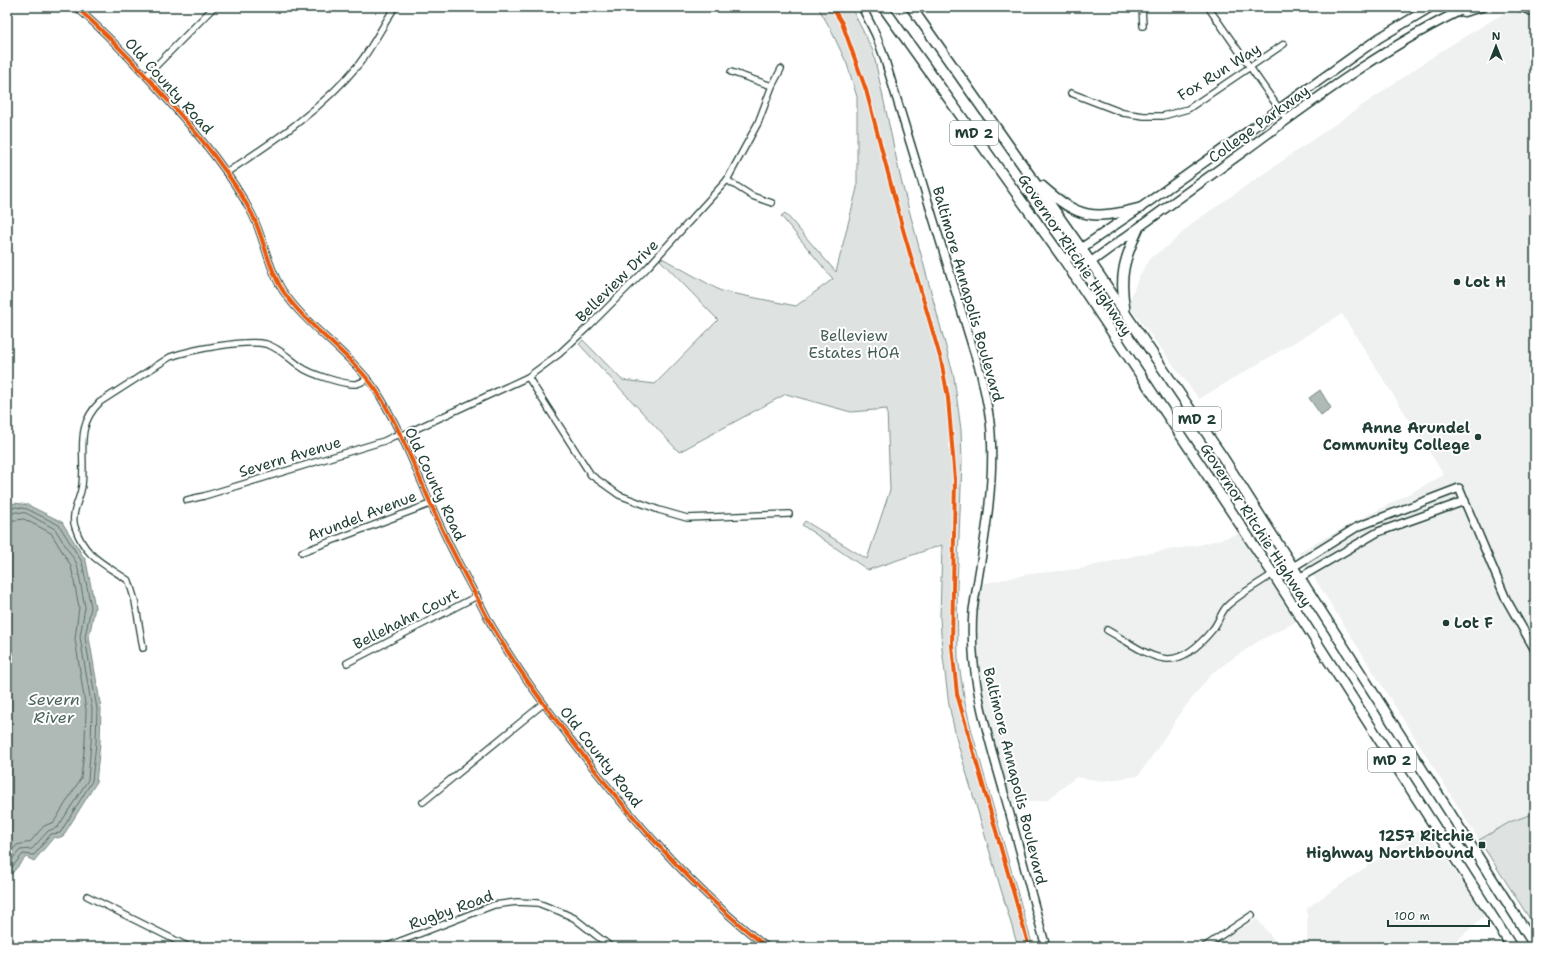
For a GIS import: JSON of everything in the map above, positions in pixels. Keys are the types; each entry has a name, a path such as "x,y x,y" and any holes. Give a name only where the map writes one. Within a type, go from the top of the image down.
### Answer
{"highway":[{"name":"Governor Ritchie Highway","path":"884,7 1064,260 1272,574 1512,947"},
{"name":"Governor Ritchie Highway","path":"911,7 1091,262 1222,456 1535,946"},
{"path":"1030,176 1070,209 1080,212 1105,216 1140,208"},
{"path":"1126,315 1121,280 1123,265 1138,229"}],"main road":[{"name":"College Parkway","path":"1064,260 1140,208 1379,38 1431,7"},
{"name":"College Parkway","path":"1073,275 1287,120 1402,42 1468,7"},
{"path":"1448,17 1482,7"},
{"path":"1522,7 1535,12"}],"street":[{"name":"Old County Road","path":"76,7 108,36 146,76 203,141 226,173 251,213 282,289 318,329 368,379 399,435 443,533 506,647 543,704 633,818 706,893 745,930 766,947"},
{"path":"146,76 214,7"},
{"path":"226,173 300,122 323,104 360,63 395,7"},
{"name":"Baltimore Annapolis Boulevard","path":"862,7 876,35 886,64 981,375 988,405 991,432 991,480 973,610 972,630 974,670 984,719 1046,947"},
{"path":"1142,7 1143,26"},
{"path":"1208,7 1287,120"},
{"name":"Fox Run Way","path":"1072,93 1123,113 1144,116 1163,116 1188,109 1284,44"},
{"name":"Belleview Drive","path":"399,435 528,378 559,354 590,326 647,268 727,180 758,123 772,86 781,69"},
{"path":"731,72 772,86"},
{"path":"727,180 752,196 772,203"},
{"path":"143,648 135,601 129,581 104,566 88,552 74,526 74,513 82,484 82,444 85,425 91,410 100,402 174,356 216,347 252,343 264,344 275,348 301,368 334,380 355,384 368,379"},
{"path":"528,378 591,475 619,495 659,510 687,518 789,514"},
{"name":"Severn Avenue","path":"187,500 336,456 399,435"},
{"path":"1107,630 1148,654 1164,659 1179,658 1190,653 1215,627 1226,606 1272,574 1293,566 1358,527 1459,488 1506,599 1535,650"},
{"path":"1272,574 1299,578 1378,532 1465,501"},
{"name":"Arundel Avenue","path":"302,552 430,504"},
{"name":"Bellehahn Court","path":"347,663 477,596"},
{"path":"423,802 543,704"},
{"path":"87,896 189,947"},
{"name":"Rugby Road","path":"385,947 494,905 516,902 538,904 574,918 610,947"},
{"path":"1204,947 1252,915"},
{"path":"401,941 408,947"}],"shaded area":[{"name":"Anne Arundel Community College","path":"1518,7 1535,7 1535,813 1510,822 1479,840 1298,552 1444,475 1342,314 1199,399 1128,305 1139,276 1150,258 1169,245 1194,222 1441,51 1494,19"},
{"path":"1239,534 1297,621 1257,642 1212,673 1182,711 1138,776 1102,781 1076,777 1047,800 1008,805 974,670 977,585 1029,574 1079,569 1138,555 1199,545"},
{"path":"1424,827 1485,915 1450,947 1307,947 1307,908"},
{"path":"1257,919 1280,947 1208,947"}],"green space":[{"name":"Belleview Estates HOA","path":"818,7 851,7 873,51 901,180 954,377 961,430 962,463 957,586 958,658 965,703 972,732 1033,947 1018,947 957,741 949,705 942,649 940,618 942,545 868,570 802,525 805,521 867,559 890,490 887,409 851,412 786,394 679,452 579,344 583,340 622,380 655,384 718,320 660,260 662,258 721,291 796,306 833,279 781,216 785,213 836,272 857,188 857,97 847,64"},
{"path":"1535,813 1535,927 1479,840 1510,822"}],"water":[{"path":"1320,390 1331,408 1321,415 1309,398"},
{"name":"Severn River","path":"15,503 28,505 62,522 86,561 95,607 89,637 101,708 100,743 96,783 63,836 58,838 54,837 34,861 26,857 7,879 7,506"}],"cycle path":[{"path":"76,7 114,42 137,66 204,143 244,199 256,223 270,263 283,291 304,317 354,364 376,390 395,423 447,541 488,619 507,651 539,697 594,769 663,850 713,901 739,925 767,947"},
{"path":"832,7 842,23 866,90 902,226 941,360 948,398 955,480 952,646 957,694 1029,947"}],"place":[{"name":"Lot H","path":"1457,282"},
{"name":"Anne Arundel Community College","path":"1478,437"},
{"name":"Lot F","path":"1446,623"},
{"name":"1257 Ritchie Highway Northbound","path":"1482,845"}]}
